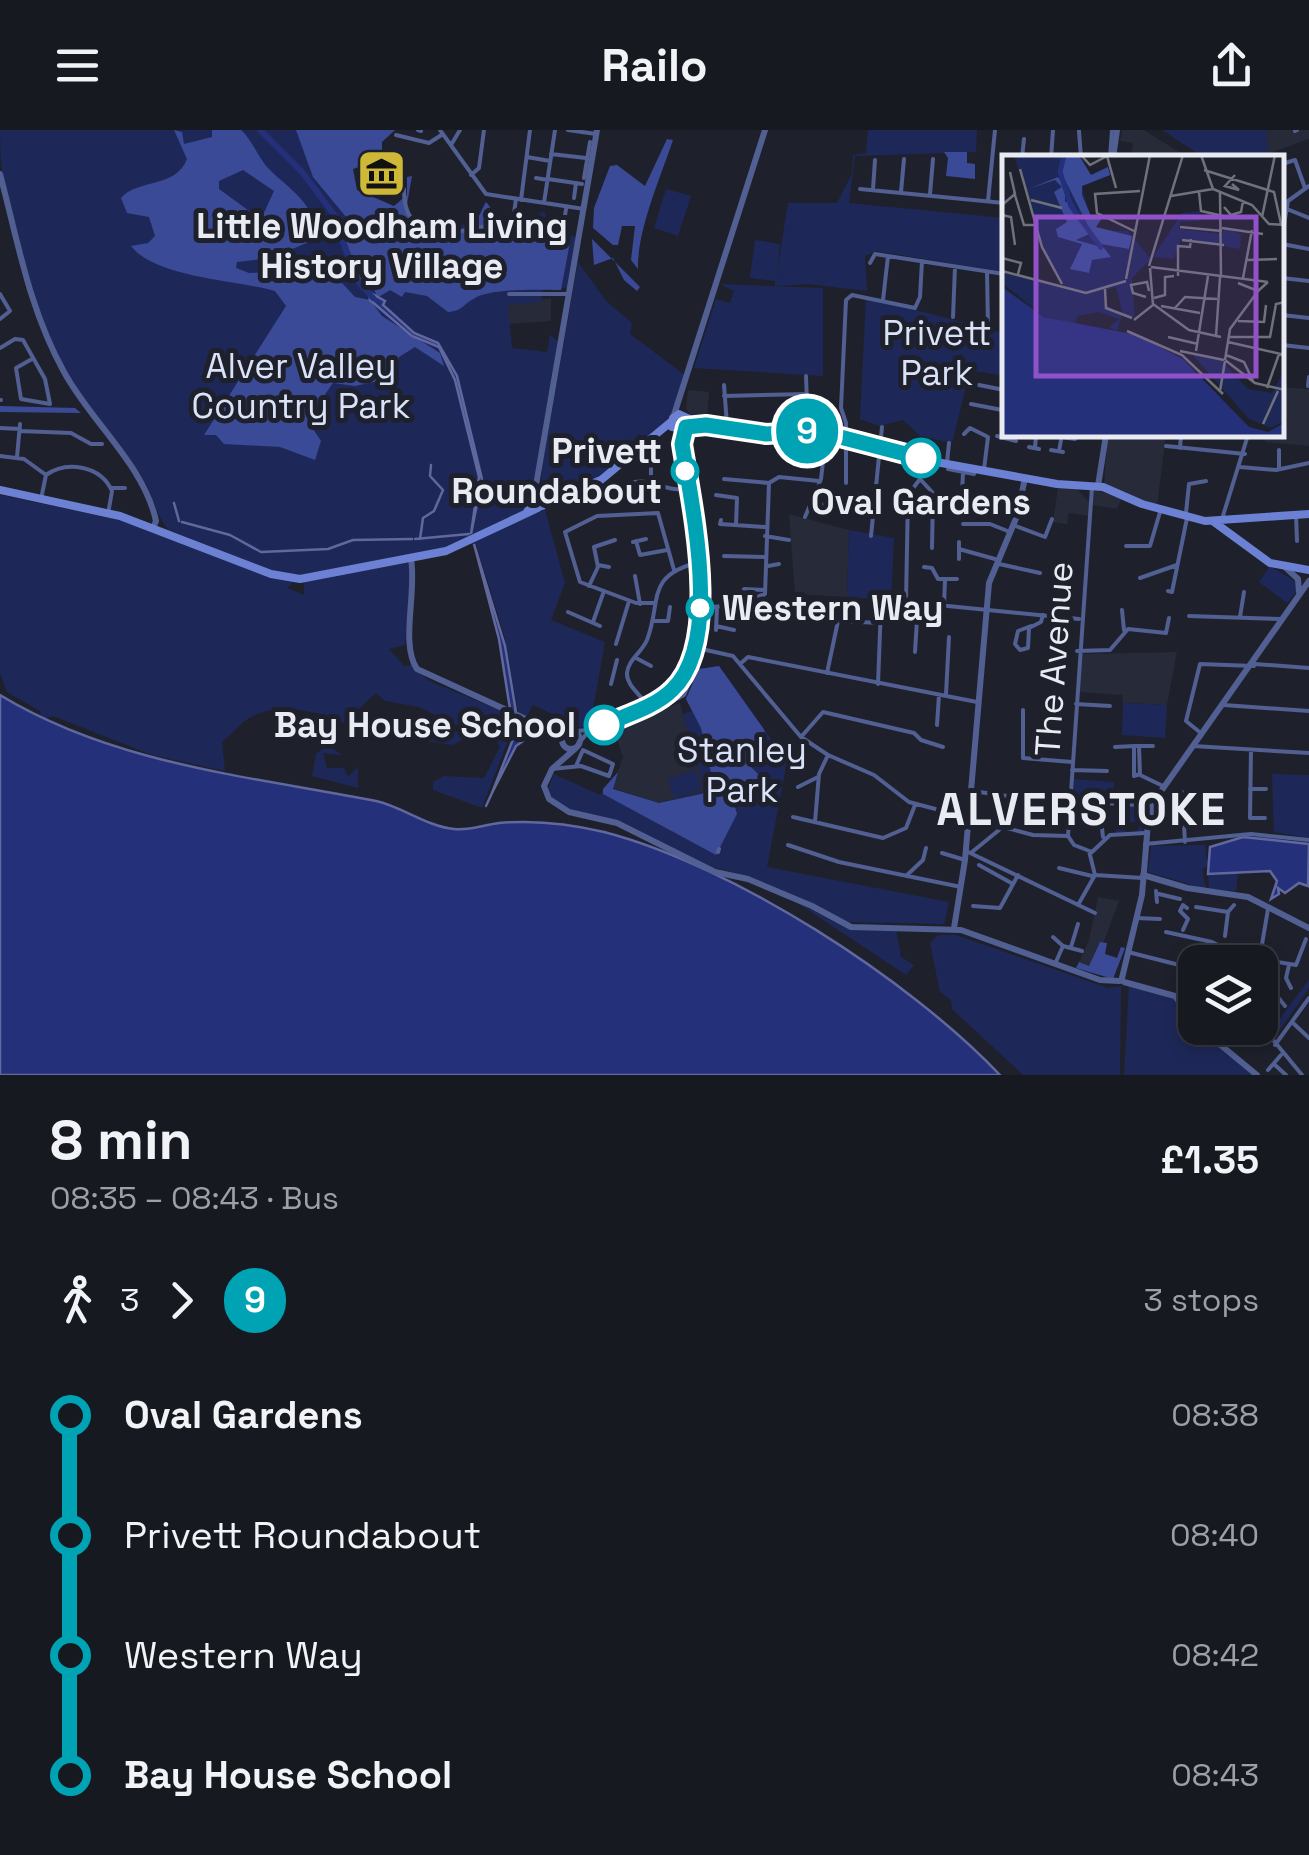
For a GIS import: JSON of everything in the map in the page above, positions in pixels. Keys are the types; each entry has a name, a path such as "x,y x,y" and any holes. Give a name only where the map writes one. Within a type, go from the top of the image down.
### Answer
{"main road":[{"path":"156,526 172,536 270,574 300,579 411,559 446,551 520,517 539,499 563,498 601,480 662,432 680,424 766,434 826,433 948,467 1095,486 1186,518 1217,523 1263,559 1309,570"},
{"path":"0,490 120,516 156,526 189,542"},
{"path":"1204,521 1309,514"},
{"path":"1223,517 1227,532"}],"street":[{"path":"406,137 408,130"},
{"path":"450,145 460,130"},
{"path":"471,175 479,168 484,130"},
{"path":"513,220 523,184 530,130"},
{"path":"544,203 555,130"},
{"path":"539,499 596,132 568,130"},
{"path":"614,673 627,676 658,708 681,698 699,651 700,608 680,424 682,399 765,130"},
{"path":"988,201 995,130"},
{"path":"1053,155 1057,130"},
{"path":"1112,155 1114,130"},
{"path":"1111,155 1114,130"},
{"path":"396,135 429,143 441,132 486,194 584,209"},
{"path":"483,139 494,140"},
{"path":"1022,155 1024,139"},
{"path":"574,198 590,142"},
{"path":"482,150 493,152"},
{"path":"552,154 587,158"},
{"path":"527,158 550,161"},
{"path":"902,192 904,159"},
{"path":"873,190 875,160"},
{"path":"930,195 934,160"},
{"path":"1284,163 1295,160 1307,187 1291,196 1284,206"},
{"path":"0,175 25,280 44,333 75,391 152,501 156,526"},
{"path":"536,178 581,182"},
{"path":"386,180 400,184 406,215 425,230 463,230 513,220"},
{"path":"523,184 532,186"},
{"path":"860,189 1002,203"},
{"path":"554,234 564,236 566,207"},
{"path":"1284,208 1309,218"},
{"path":"513,220 518,226"},
{"path":"1284,241 1309,249"},
{"path":"870,263 872,254 1002,274"},
{"path":"883,300 888,256"},
{"path":"848,482 844,438 846,303 849,297 858,295 918,306 922,261"},
{"path":"953,317 955,266"},
{"path":"987,272 988,326"},
{"path":"1284,278 1309,282"},
{"path":"0,294 10,311 0,319"},
{"path":"509,294 571,294"},
{"path":"1284,315 1309,318"},
{"path":"0,336 2,346 22,339 48,388 50,404 22,400 16,368 32,359"},
{"path":"1284,345 1309,348"},
{"path":"806,376 808,431"},
{"path":"1308,386 1309,377"},
{"path":"724,385 727,428"},
{"path":"979,386 1002,392"},
{"path":"724,396 807,394"},
{"path":"971,404 1002,412"},
{"path":"871,536 882,427"},
{"path":"949,443 948,467 975,474 980,469 989,435 970,427 964,434"},
{"path":"0,428 71,433 91,444 102,444"},
{"path":"17,457 20,428"},
{"path":"807,516 819,481 826,433"},
{"path":"1008,438 1016,441"},
{"path":"1034,448 1036,438"},
{"path":"1051,450 1061,452 1062,438"},
{"path":"1095,486 1105,438"},
{"path":"1180,448 1181,438"},
{"path":"1223,517 1247,438"},
{"path":"1166,446 1244,454"},
{"path":"1279,450 1279,470"},
{"path":"651,455 651,479"},
{"path":"0,456 17,457 46,475"},
{"path":"906,602 908,494 920,480 921,458"},
{"path":"1239,467 1279,470 1309,463"},
{"path":"41,499 46,475 60,467 79,467 102,477 112,488"},
{"path":"962,495 964,472"},
{"path":"724,479 769,483 780,477 819,481"},
{"path":"954,929 968,855 987,609 995,561 1012,529 1025,478"},
{"path":"616,488 651,479 687,489"},
{"path":"920,480 933,492 932,548"},
{"path":"1168,591 1172,592 1189,484 1206,481"},
{"path":"700,608 742,603 763,596 768,590 765,527 769,483"},
{"path":"112,488 122,485"},
{"name":"The Avenue","path":"1068,836 1080,619 1095,486"},
{"path":"108,514 112,488"},
{"path":"716,495 737,498 736,525"},
{"path":"152,501 156,526"},
{"path":"812,502 842,510"},
{"path":"1223,517 1225,504"},
{"path":"1126,546 1150,546 1161,510"},
{"path":"654,603 630,601 589,586 575,576 567,530 598,516 656,512 661,515 674,570"},
{"path":"120,516 144,521 152,514"},
{"path":"1296,515 1296,541"},
{"path":"963,524 990,524 1045,537 1052,518"},
{"path":"720,520 720,524 765,527"},
{"path":"765,536 790,540"},
{"path":"646,539 634,542 639,557 667,550"},
{"path":"589,586 598,565 594,547 616,540"},
{"path":"958,558 959,545 995,561 1040,573"},
{"path":"726,554 766,557"},
{"path":"411,559 415,588 409,651 417,670 550,730 594,729 650,704 675,688 693,667"},
{"path":"627,676 652,621 656,589 674,570 696,563"},
{"path":"768,566 778,564"},
{"path":"1140,578 1177,564"},
{"path":"598,565 609,566"},
{"path":"924,567 932,568 938,582 957,580"},
{"path":"1285,567 1298,580 1298,593"},
{"path":"634,576 640,604"},
{"path":"944,605 945,580"},
{"path":"1122,980 1153,806 1163,786 1254,665 1309,581"},
{"path":"742,603 745,589 768,590"},
{"path":"593,622 604,591"},
{"path":"1240,618 1244,592"},
{"path":"763,596 766,614"},
{"path":"616,644 630,601"},
{"path":"878,684 881,606 906,602 1080,619"},
{"path":"916,652 918,603"},
{"path":"652,621 668,621 670,607"},
{"path":"717,608 716,628 734,630"},
{"path":"567,613 600,626"},
{"path":"1078,651 1110,650 1124,630 1125,613"},
{"path":"755,616 798,615 798,622"},
{"path":"1031,626 1028,648 1020,650 1015,644 1018,631 1031,626 1042,622 1043,615"},
{"path":"1124,630 1166,633 1168,616"},
{"path":"1188,616 1281,620"},
{"path":"827,673 838,621 880,623"},
{"path":"946,694 949,637"},
{"path":"699,651 728,654 802,737 828,755 874,775 915,805 1043,837 1068,836 1094,859"},
{"path":"736,655 978,702"},
{"path":"636,658 651,666"},
{"path":"740,664 745,658"},
{"path":"611,684 617,660"},
{"path":"1202,734 1186,721 1200,664 1309,668"},
{"path":"937,726 939,695"},
{"path":"1076,704 1110,706"},
{"path":"1224,705 1309,711"},
{"path":"1023,710 1021,759 1072,762"},
{"path":"802,737 824,712 914,733 920,740 943,747"},
{"path":"594,729 552,769 545,792 569,812 617,823 715,872 758,883 851,927 954,929 1106,982 1122,980 1178,1000"},
{"path":"550,730 563,744 565,758"},
{"path":"563,744 571,731"},
{"path":"571,731 578,745"},
{"path":"563,744 578,745"},
{"path":"1136,746 1140,774 1163,786"},
{"path":"1115,747 1153,746"},
{"path":"1193,746 1309,753"},
{"path":"552,769 558,772 576,766 609,776 613,764 583,750 576,766"},
{"path":"1250,818 1251,750"},
{"path":"815,822 818,777 828,755"},
{"path":"1072,770 1105,773"},
{"path":"802,786 818,777"},
{"path":"1250,788 1266,789"},
{"path":"972,791 1036,800"},
{"path":"1184,842 1182,794 1219,794"},
{"path":"1071,801 1153,806"},
{"path":"1078,906 1105,838 1099,802"},
{"path":"793,817 892,837 906,828 915,805"},
{"path":"1242,817 1264,818"},
{"path":"968,855 1001,828"},
{"path":"1105,838 1146,833"},
{"path":"1145,844 1250,834 1309,840"},
{"path":"788,845 838,862 961,887"},
{"path":"906,876 923,860 926,846"},
{"path":"1089,851 1098,848"},
{"path":"942,853 968,855 1018,874 1095,914"},
{"path":"978,865 1013,884"},
{"path":"1059,868 1093,876 1143,877 1248,897 1309,928"},
{"path":"974,906 1000,908 1018,874"},
{"path":"1183,930 1188,919 1180,912 1187,888"},
{"path":"1213,908 1215,892"},
{"path":"1156,902 1157,893 1183,904"},
{"path":"1225,936 1228,912 1234,905"},
{"path":"1196,907 1228,912"},
{"path":"1263,945 1268,910"},
{"path":"1136,918 1158,922"},
{"path":"1071,947 1078,924"},
{"path":"1166,932 1218,945"},
{"path":"1053,937 1064,946 1082,951"},
{"path":"1278,963 1297,964 1306,938"},
{"path":"1055,964 1064,946"},
{"path":"1128,952 1178,965"},
{"path":"1289,965 1290,987"},
{"path":"1278,998 1284,1006"},
{"path":"1278,1041 1308,1002"},
{"path":"1293,1022 1309,1038"},
{"path":"1222,1045 1257,1075"},
{"path":"1275,1045 1302,1075"},
{"path":"1268,1070 1283,1053"},
{"path":"1274,1064 1287,1074"}],"shaded area":[{"path":"1122,130 1144,130 1184,155 1131,155 1133,143 1120,141"},
{"path":"1267,130 1309,130 1309,139 1267,154"},
{"path":"369,292 385,301 383,305 414,333 438,343 457,376 482,479 471,534 479,477 455,380 439,347 412,336 370,300"},
{"path":"551,298 551,321 507,324 508,305"},
{"path":"1284,387 1309,389 1309,446 1265,442 1266,438 1284,438"},
{"path":"688,390 709,392 707,420 694,419 686,409"},
{"path":"778,436 805,437 803,459 777,456"},
{"path":"1108,438 1166,438 1157,506 1104,484"},
{"path":"1058,487 1077,489 1088,501 1092,501 1093,490 1122,497 1117,509 1092,505 1090,516 1069,513 1067,524 1053,522"},
{"path":"789,514 849,530 847,597 795,594"},
{"path":"474,544 505,646 516,712 510,709 499,639"},
{"path":"1177,652 1167,705 1123,703 1122,695 1078,692 1082,654"},
{"path":"0,695 89,737 135,752 230,775 376,801 444,827 552,823 604,832 654,848 707,870 816,930 918,1001 1000,1075 0,1075"},
{"path":"680,703 705,791 659,803 612,788 623,757 613,728"},
{"path":"513,716 518,718 523,741 516,746 492,793 515,734 506,726"},
{"path":"1243,837 1309,844 1308,886 1299,883 1285,893 1278,888 1279,894 1271,899 1277,881 1270,871 1208,874 1210,847"},
{"path":"1098,897 1119,901 1094,968 1079,962 1089,940"}],"green space":[{"name":"Alver Valley Country Park","path":"0,130 363,130 337,203 439,228 475,223 486,202 502,223 511,223 516,229 533,227 540,212 546,213 544,225 552,233 578,237 568,288 543,290 541,302 508,305 512,348 547,352 550,335 558,341 529,508 444,550 304,577 283,575 169,530 141,476 98,425 73,385 39,316 7,206"},
{"path":"174,130 182,132 184,144 212,137 212,130 241,130 265,165 308,207 316,239 271,258 237,262 236,268 249,273 329,269 355,297 370,300 382,316 440,353 444,366 415,347 399,357 393,378 355,386 333,383 307,420 321,441 315,460 280,447 224,444 216,435 204,435 286,306 275,291 178,271 143,257 131,246 148,243 155,236 149,217 127,213 121,198 174,175 187,159","holes":["243,170 274,191 263,215 252,213 219,189 219,181"]},
{"path":"296,130 395,130 382,142 382,159 353,169 357,190 394,206 407,195 407,177 412,176 406,210 428,226 447,230 466,227 476,221 486,202 514,227 570,242 561,290 493,293 448,312 427,296 405,292 402,297 390,290 377,298 373,285 360,279 344,236 351,223 313,177"},
{"path":"868,130 977,130 976,152 855,156 849,203 1002,218 1002,272 876,251 865,256 867,291 808,284 775,286 775,281 750,278 755,240 780,244 776,279 788,203 837,203 852,174 853,155 866,153"},
{"path":"1162,130 1267,130 1267,154 1200,155"},
{"path":"667,139 673,140 645,221 638,269 631,260 635,226 622,226 618,245 613,245 593,228 594,208 610,166 617,165 645,186"},
{"path":"944,152 967,152 967,163 975,164 975,179 946,176 948,158"},
{"path":"666,189 691,196 678,236 654,228"},
{"path":"592,239 612,259 594,265"},
{"path":"578,262 606,301 632,323 630,334 686,376 672,415 654,436 591,481 546,498 541,494 542,468"},
{"path":"615,262 640,287 637,291 624,280"},
{"path":"720,284 823,288 823,376 694,368 716,299 730,303 734,291"},
{"name":"Privett Park","path":"866,297 1002,332 1002,376 970,370 952,443 920,436 903,420 879,426 860,419"},
{"path":"0,406 75,408 81,413 0,412"},
{"path":"0,495 120,520 295,580 287,588 304,595 304,581 407,563 411,566 405,645 389,649 404,666 412,665 429,681 512,715 506,727 512,730 482,808 433,790 433,782 444,776 484,778 500,747 493,734 470,732 419,707 385,701 376,693 360,708 354,729 332,718 291,709 249,718 222,742 225,771 152,755 53,716 42,720 40,711 7,692 0,673"},
{"path":"562,502 545,510 565,583 551,620 605,642 590,726 593,728 546,726 552,714 533,705 527,716 518,712 504,635 476,544 466,544"},
{"path":"849,530 894,538 891,600 847,597"},
{"path":"1270,566 1296,582 1297,591 1287,603 1259,582"},
{"name":"Stanley Park","path":"719,666 787,761 767,867 949,902 944,924 848,922 752,877 711,867 619,821 574,811 554,801 548,789 554,774 600,795 618,772 613,789 659,803 705,791 683,714 692,711 685,698 699,669"},
{"name":"Stanley Park","path":"719,666 765,731 748,748 747,763 760,776 743,795 739,793 734,804 737,814 716,855 603,794 603,789 618,772 613,789 659,803 715,791 701,728 686,699 699,669"},
{"path":"1123,703 1167,705 1165,738 1122,735"},
{"path":"423,717 468,737 452,745 426,741"},
{"path":"328,745 342,755 323,753 327,768 344,768 348,777 358,767 358,788 312,776 316,754"},
{"path":"695,770 702,789 674,798 668,779"},
{"path":"1272,774 1309,775 1309,838 1274,832"},
{"path":"1074,779 1114,782 1114,793 1108,790 1105,799 1073,796"},
{"path":"1115,805 1144,808 1143,832 1133,832 1139,829 1137,821 1124,824 1126,832 1116,833"},
{"path":"1269,837 1309,844 1223,870 1250,871 1238,872 1236,891 1209,889 1207,866 1202,869 1206,889 1148,872 1151,846 1205,845 1207,860 1218,846 1241,838"},
{"path":"1270,873 1308,886 1298,883 1285,893 1278,888 1279,894 1271,899 1277,878"},
{"path":"796,902 849,929 896,929 901,957 914,965 906,975"},
{"path":"938,935 956,935 1108,988 1121,986 1120,1075 1023,1075 952,1009 951,1000 940,992 930,943"},
{"path":"1100,942 1107,943 1105,954 1117,958 1121,947 1125,948 1113,979 1076,968 1079,962 1089,966"},
{"path":"1309,980 1309,988 1278,1033 1278,1021"},
{"path":"1129,986 1174,997 1178,1003 1178,1045 1217,1045 1255,1075 1124,1075"}],"waterway":[{"path":"260,130 303,173 343,227 340,234 357,280 373,298"},
{"path":"420,539 423,518 434,511 443,490 430,476 431,465"},
{"path":"174,503 179,521"},
{"path":"182,522 230,535 261,552 328,549 353,540 412,539"},
{"path":"415,539 469,534"},
{"path":"486,806 492,793"}],"bus line":[{"name":"9","path":"604,725 669,693 686,674 698,648 699,583 682,444 686,427 706,425 766,434 817,431 892,454 921,458"}],"place":[{"name":"Little Woodham Living History Village","path":"382,174"},
{"name":"Oval Gardens","path":"921,458"},
{"name":"Privett Roundabout","path":"685,471"},
{"name":"Western Way","path":"700,608"},
{"name":"Bay House School","path":"604,725"}],"district":[{"name":"ALVERSTOKE","path":"1082,809"}]}
